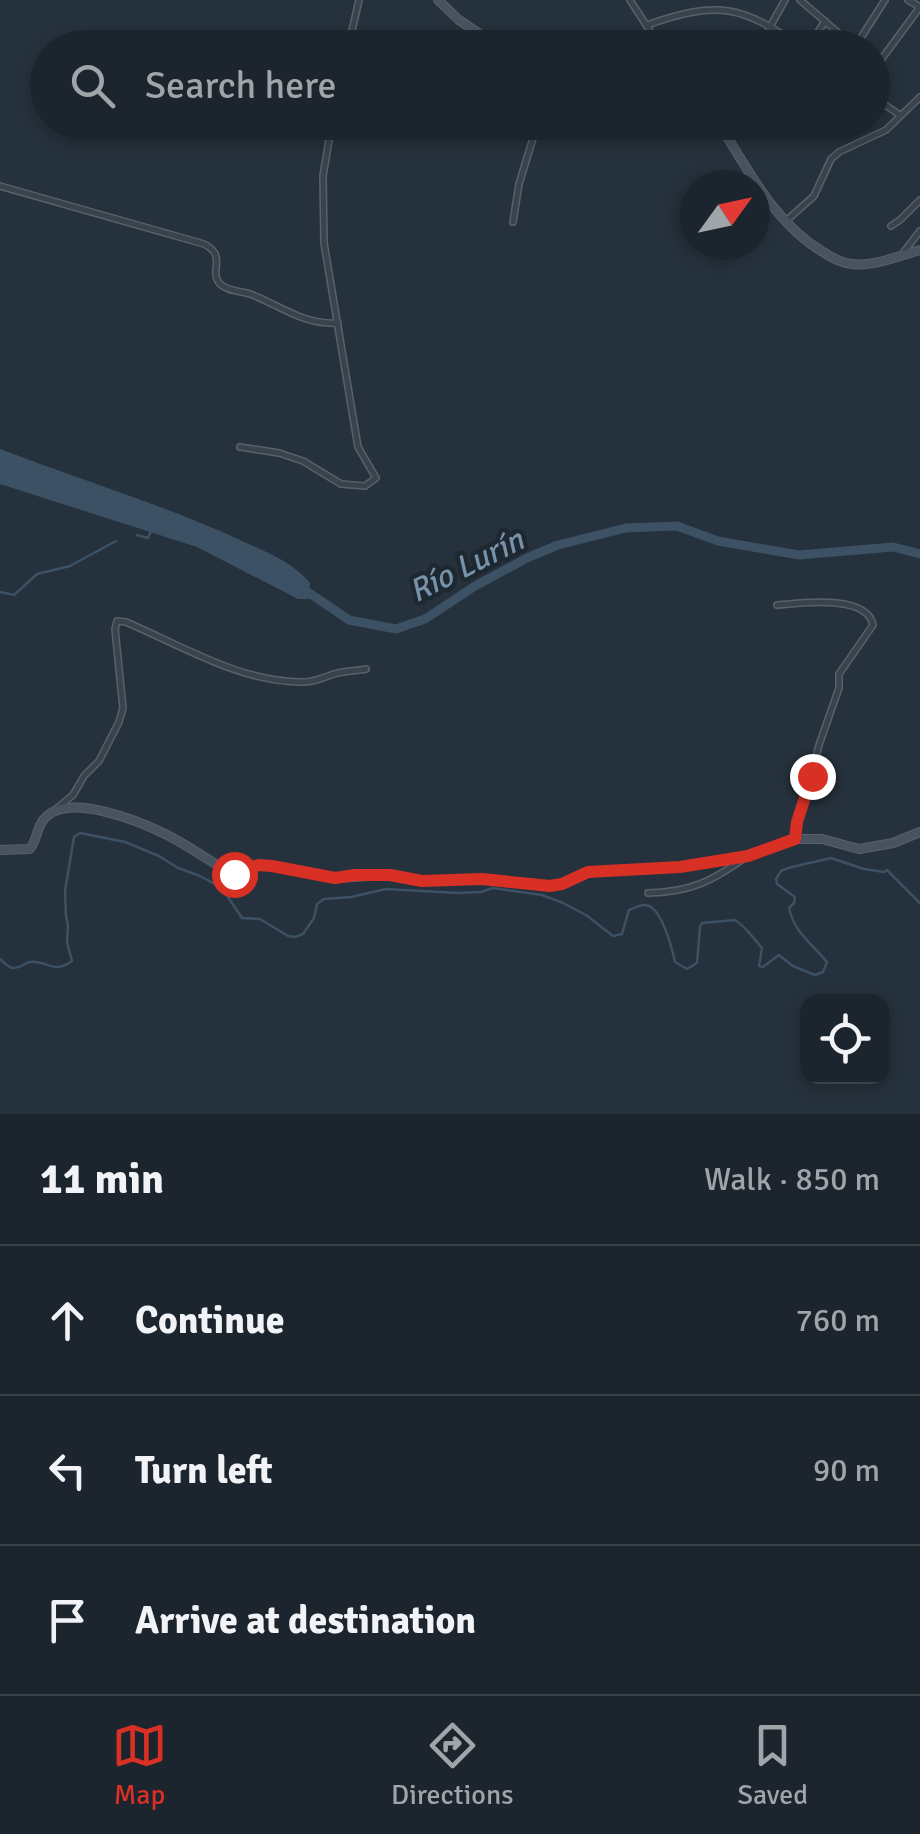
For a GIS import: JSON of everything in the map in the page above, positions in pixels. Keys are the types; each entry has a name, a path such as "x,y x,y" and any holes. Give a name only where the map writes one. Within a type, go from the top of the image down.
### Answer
{"street":[{"path":"352,30 358,0"},
{"path":"438,0 473,30"},
{"path":"630,0 650,30"},
{"path":"769,30 785,0"},
{"path":"800,0 835,30"},
{"path":"866,30 886,0"},
{"path":"890,44 920,7 908,0"},
{"path":"647,26 680,9 718,2 728,3 777,30"},
{"path":"818,30 825,21"},
{"path":"890,126 920,97"},
{"path":"890,108 900,115"},
{"path":"240,447 279,453 304,462 341,484 365,486 376,478 358,446 324,243 323,176 329,140"},
{"path":"513,222 518,184 532,140"},
{"path":"729,140 784,222 800,238 841,262 862,264 920,250"},
{"path":"784,222 814,196 831,158 865,140"},
{"path":"0,186 204,244 214,250 217,277 224,287 253,295 282,311 324,324 338,324"},
{"path":"891,226 920,200"},
{"path":"901,256 920,231"},
{"path":"777,604 854,606 872,617 873,625 839,674 839,688 795,839"},
{"path":"0,850 30,849 46,816 73,795 99,761 119,722 123,708 117,621 253,675 278,680 309,683 338,673 366,670"},
{"path":"54,811 83,807 135,822 166,834 234,874 258,865 335,878 390,875 422,881 482,879 550,886 588,872 680,867 748,856 795,839 811,838 859,849 893,843 920,832"},
{"path":"648,893 694,888 748,856"}],"water":[{"path":"0,449 179,514 267,552 310,583 309,599 298,599 197,547 0,484"}],"waterway":[{"name":"Río Lurín","path":"302,588 349,620 396,629 425,619 529,557 558,545 626,528 677,526 718,541 799,555 893,547 920,554"},
{"path":"137,535 148,538 151,531"},
{"path":"0,592 14,595 37,574 70,566 116,541"},
{"path":"0,959 14,968 30,962 60,967 72,961 67,942 65,891 74,837 80,833 125,842 159,856 222,888 242,918 260,919 295,937 303,934 314,918 317,904 324,899 386,889 458,893 493,888 542,895 563,903 613,936 622,934 629,910 643,905 651,907 665,928 675,962 687,969 697,963 702,923 735,920 762,948 759,966 779,955 815,975 823,972 827,962 795,924 789,908 795,897 777,884 781,871 831,858 864,869 887,870 920,903"}],"route":[{"path":"234,874 258,865 335,878 390,875 422,881 482,879 550,886 588,872 680,867 748,856 795,839 812,776"}]}
